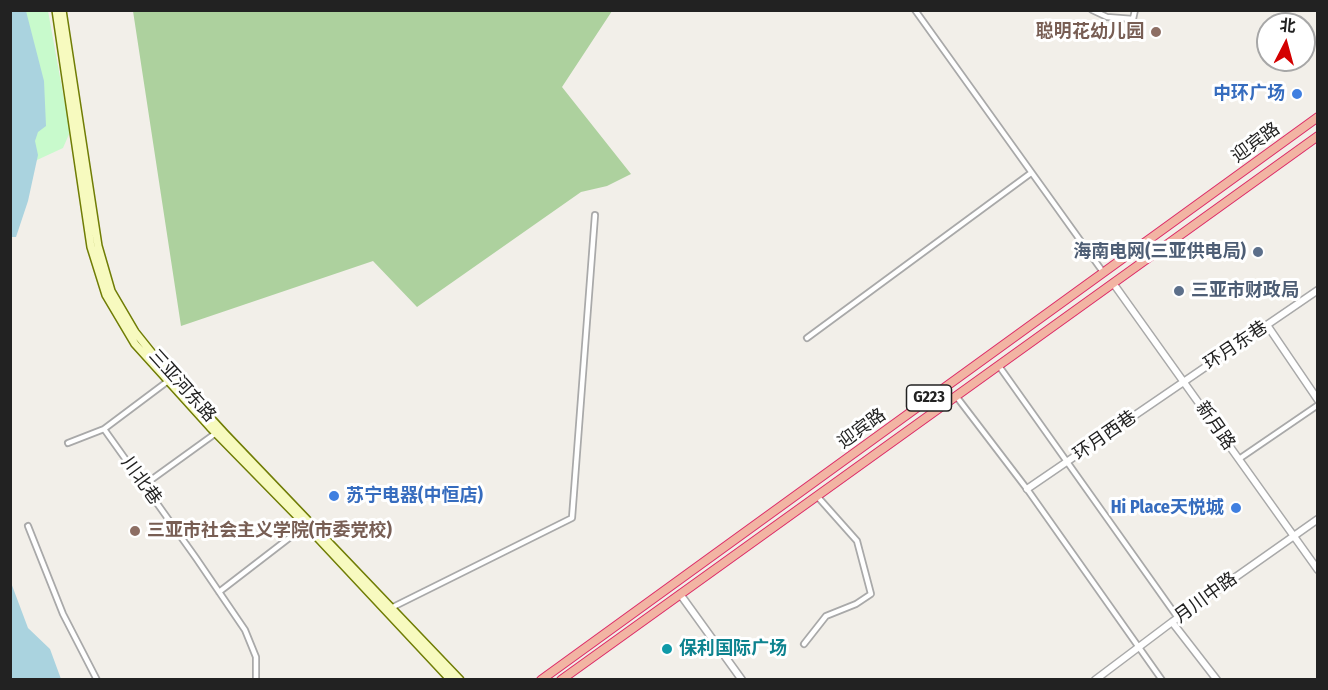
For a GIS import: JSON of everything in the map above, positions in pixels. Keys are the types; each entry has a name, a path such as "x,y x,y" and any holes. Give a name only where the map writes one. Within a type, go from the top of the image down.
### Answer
{"highway":[{"name":"迎宾路","path":"541,680 1317,117"},
{"name":"迎宾路","path":"561,680 574,676 680,594 1317,136"}],"main road":[{"name":"三亚河东路","path":"56,10 94,256 106,295 135,344 168,381 451,680"},
{"name":"三亚河东路","path":"62,10 98,246 111,291 135,332 159,362 460,680"}],"street":[{"path":"915,10 1103,272"},
{"path":"1092,10 1107,17 1133,19 1135,10"},
{"path":"807,338 1031,173"},
{"path":"391,608 572,518 595,215"},
{"name":"新月路","path":"1113,283 1317,570"},
{"name":"环月东巷","path":"1184,382 1317,290"},
{"path":"1239,459 1317,402 1267,325"},
{"path":"998,366 1217,680"},
{"path":"68,443 104,429 168,381"},
{"name":"环月西巷","path":"1027,489 1184,382"},
{"path":"956,396 1027,489 1162,680"},
{"name":"川北巷","path":"104,429 245,630 256,657 256,680"},
{"path":"144,485 216,433"},
{"path":"804,644 826,616 856,604 871,594 857,541 817,496"},
{"name":"月川中路","path":"1095,680 1317,519"},
{"path":"219,592 306,525"},
{"path":"28,526 63,614 97,680"},
{"path":"680,594 742,679"}],"green space":[{"path":"10,11 48,11 70,132 63,148 11,172"},
{"path":"133,11 612,11 562,87 631,174 607,186 581,192 417,307 373,261 181,326"}],"water":[{"path":"10,11 26,11 44,81 46,126 38,132 35,141 38,155 28,201 16,237 10,237"},
{"path":"10,580 28,628 50,649 61,679 11,679"}],"place":[{"name":"聪明花幼儿园","path":"1156,32"},
{"name":"中环广场","path":"1297,94"},
{"name":"海南电网(三亚供电局)","path":"1258,252"},
{"name":"三亚市财政局","path":"1179,291"},
{"name":"苏宁电器(中恒店)","path":"334,496"},
{"name":"Hi Place天悦城","path":"1236,508"},
{"name":"三亚市社会主义学院(市委党校)","path":"135,531"},
{"name":"保利国际广场","path":"667,649"}]}
